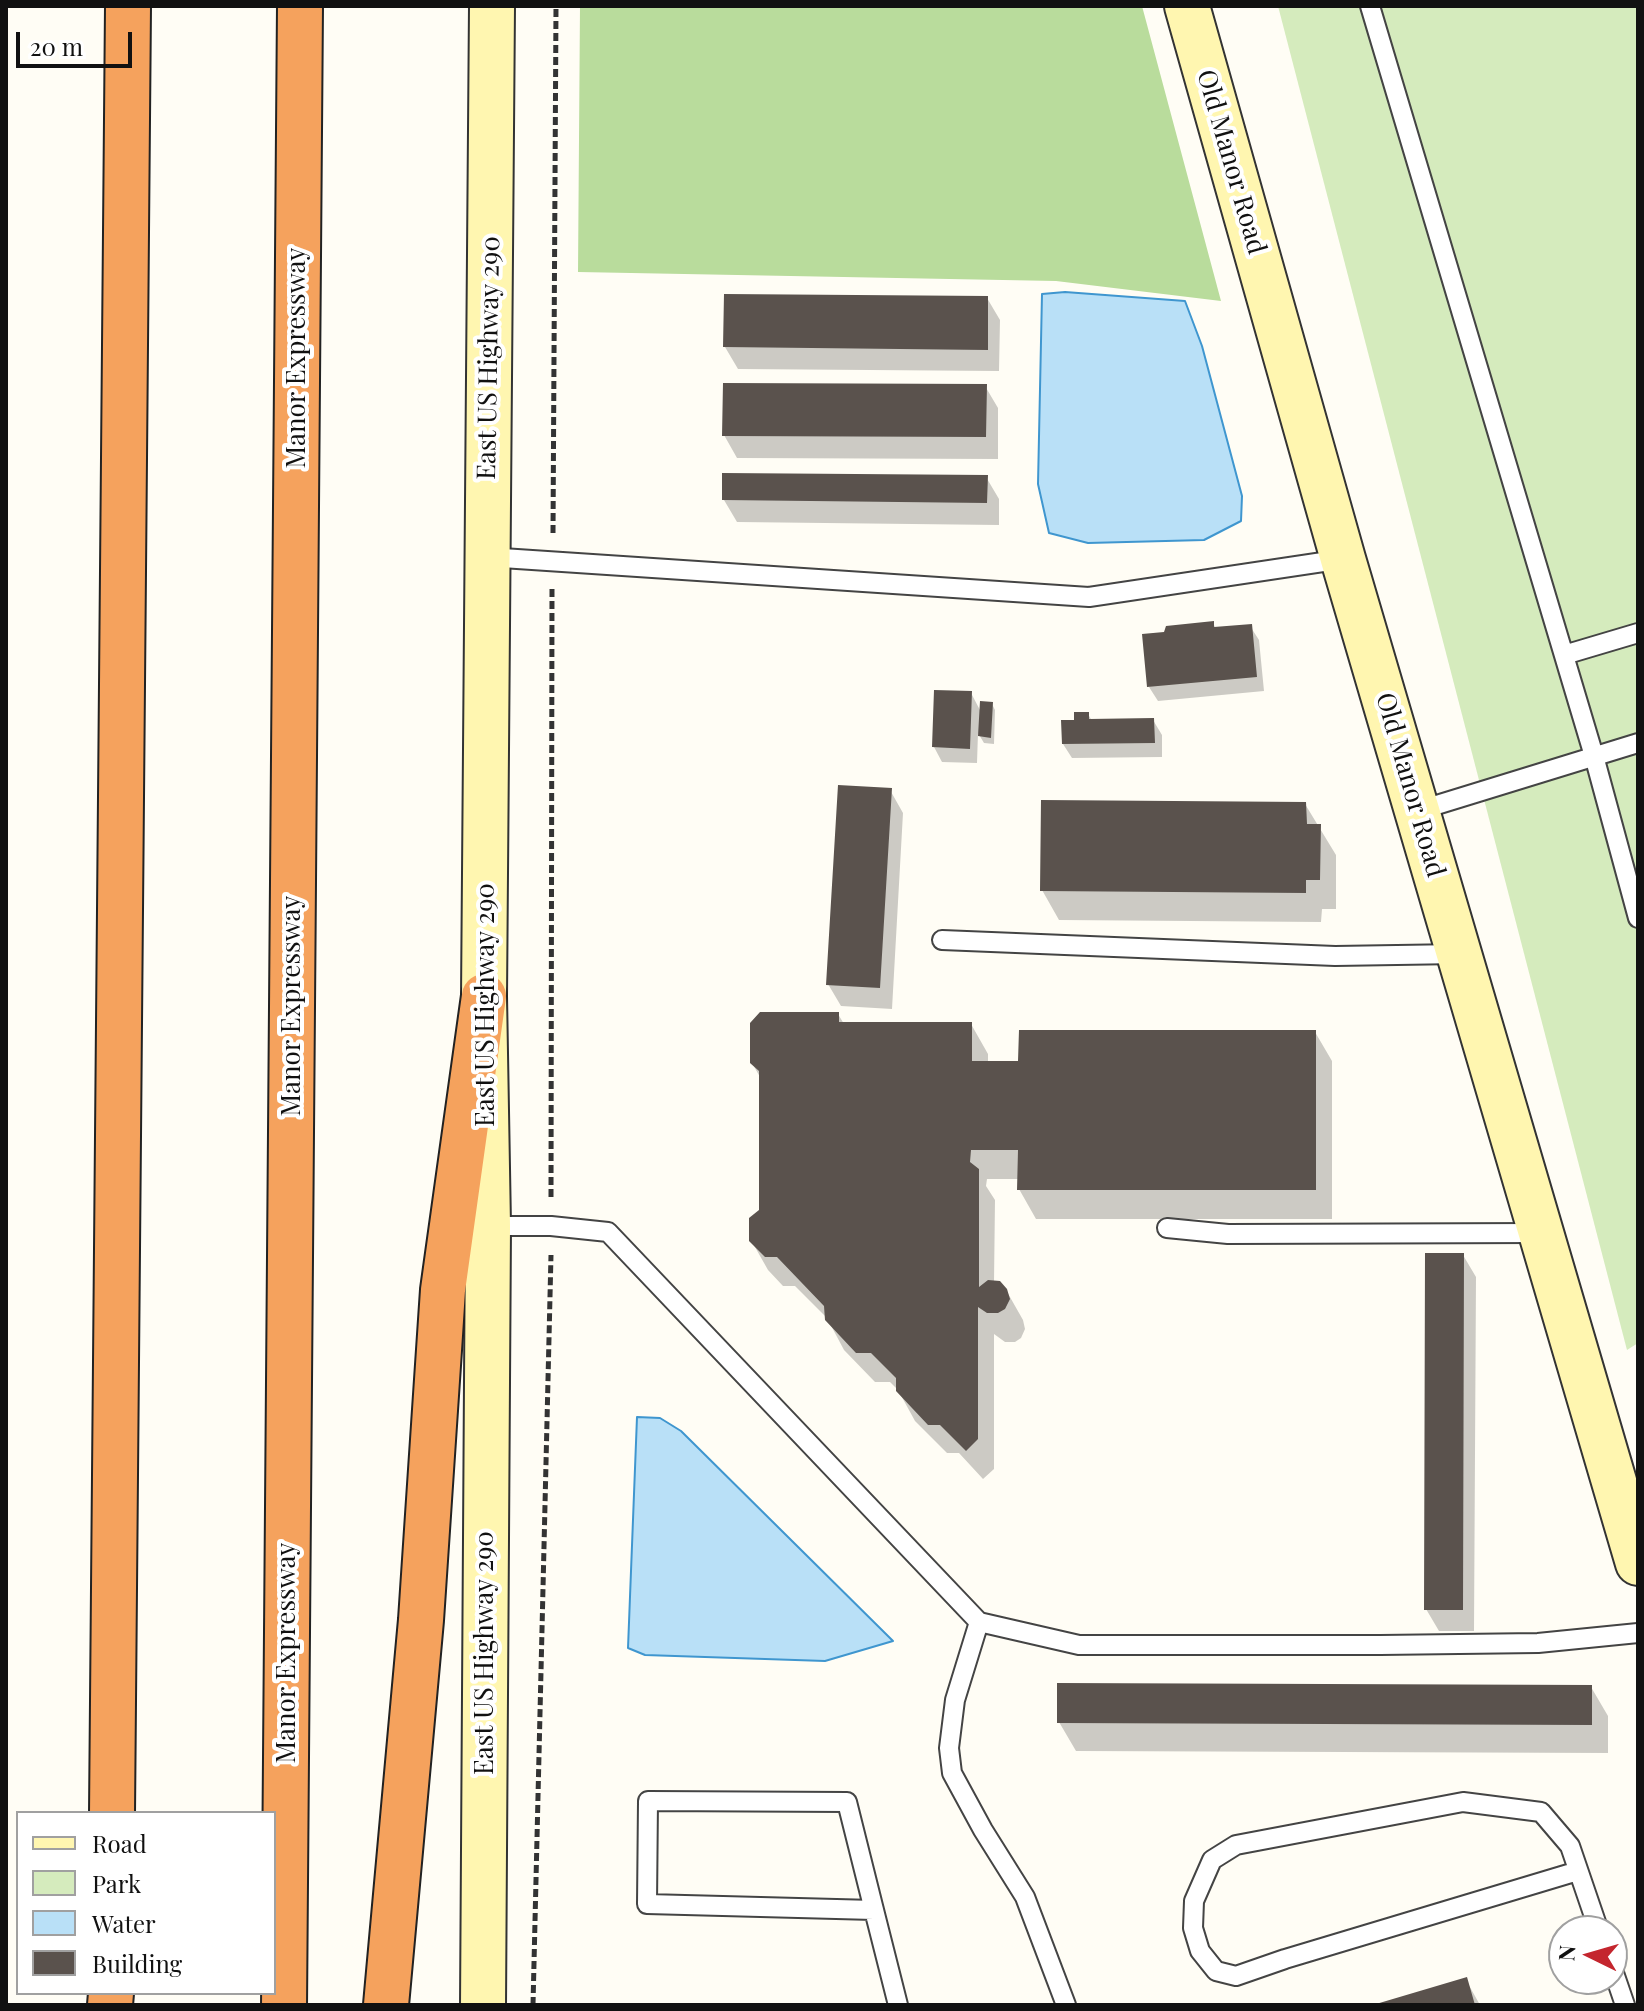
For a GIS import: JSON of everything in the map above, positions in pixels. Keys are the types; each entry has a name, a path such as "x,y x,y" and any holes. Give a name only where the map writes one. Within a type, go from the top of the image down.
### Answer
{"highway":[{"path":"112,1811 128,6"},
{"name":"Manor Expressway","path":"284,2005 300,6"},
{"path":"386,2005 421,1620 443,1290 484,996"}],"main road":[{"name":"East US Highway 290","path":"483,2005 488,1226 484,996 492,6"},
{"name":"Old Manor Road","path":"1187,6 1343,559 1638,1563"}],"lane":[{"path":"1370,6 1594,756 1630,856 1638,918"},
{"path":"487,557 1089,597 1343,559"},
{"path":"1564,655 1638,633"},
{"path":"1417,811 1638,743"},
{"path":"942,940 1335,956 1459,954"},
{"path":"488,1226 551,1226 608,1232 979,1622 1079,1645 1538,1643 1638,1633"},
{"path":"1167,1228 1228,1234 1542,1233"},
{"path":"979,1622 955,1700 949,1748 952,1773 1025,1897 1066,2005"},
{"path":"874,1910 647,1904 648,1801 847,1802 898,2005"},
{"path":"1578,1871 1236,1976 1216,1971 1200,1951 1193,1928 1194,1901 1212,1860 1236,1845 1463,1802 1541,1812 1570,1846 1593,1915"}],"path":[{"path":"533,2005 551,1226 556,6"}],"green space":[{"path":"580,6 1142,6 1221,301 1056,281 578,272"},
{"path":"1278,6 1638,6 1638,1343 1627,1350"}],"water":[{"path":"1065,292 1185,301 1202,346 1242,496 1241,521 1204,540 1088,543 1049,533 1038,484 1042,294"},
{"path":"637,1417 660,1418 681,1431 893,1641 825,1661 645,1655 628,1648"}],"building":[{"path":"724,294 988,296 988,350 723,347"},
{"path":"723,383 987,384 986,437 722,436"},
{"path":"722,473 988,475 987,503 722,500"},
{"path":"1214,621 1214,627 1252,624 1257,677 1147,687 1142,634 1164,632 1166,626"},
{"path":"934,690 972,691 970,749 932,747"},
{"path":"980,701 993,702 991,738 978,736"},
{"path":"1074,712 1089,712 1089,719 1154,718 1155,743 1062,744 1061,720 1074,720"},
{"path":"838,785 892,788 880,988 826,985"},
{"path":"1041,800 1306,802 1307,824 1321,824 1320,880 1306,880 1306,893 1040,891"},
{"path":"760,1012 839,1012 839,1022 972,1022 972,1061 1018,1061 1019,1030 1316,1030 1316,1190 1017,1190 1018,1150 971,1150 970,1162 979,1169 979,1287 988,1280 1000,1281 1010,1299 1005,1309 998,1313 987,1313 978,1307 978,1439 966,1451 940,1425 928,1425 896,1391 896,1378 871,1353 856,1353 825,1320 824,1306 777,1257 765,1257 749,1241 749,1218 759,1210 759,1071 750,1063 750,1023"},
{"path":"1425,1253 1464,1253 1463,1610 1424,1610"},
{"path":"1057,1683 1592,1685 1592,1725 1057,1723"},
{"path":"1467,1977 1475,2005 1376,2005 1376,2004"}]}
